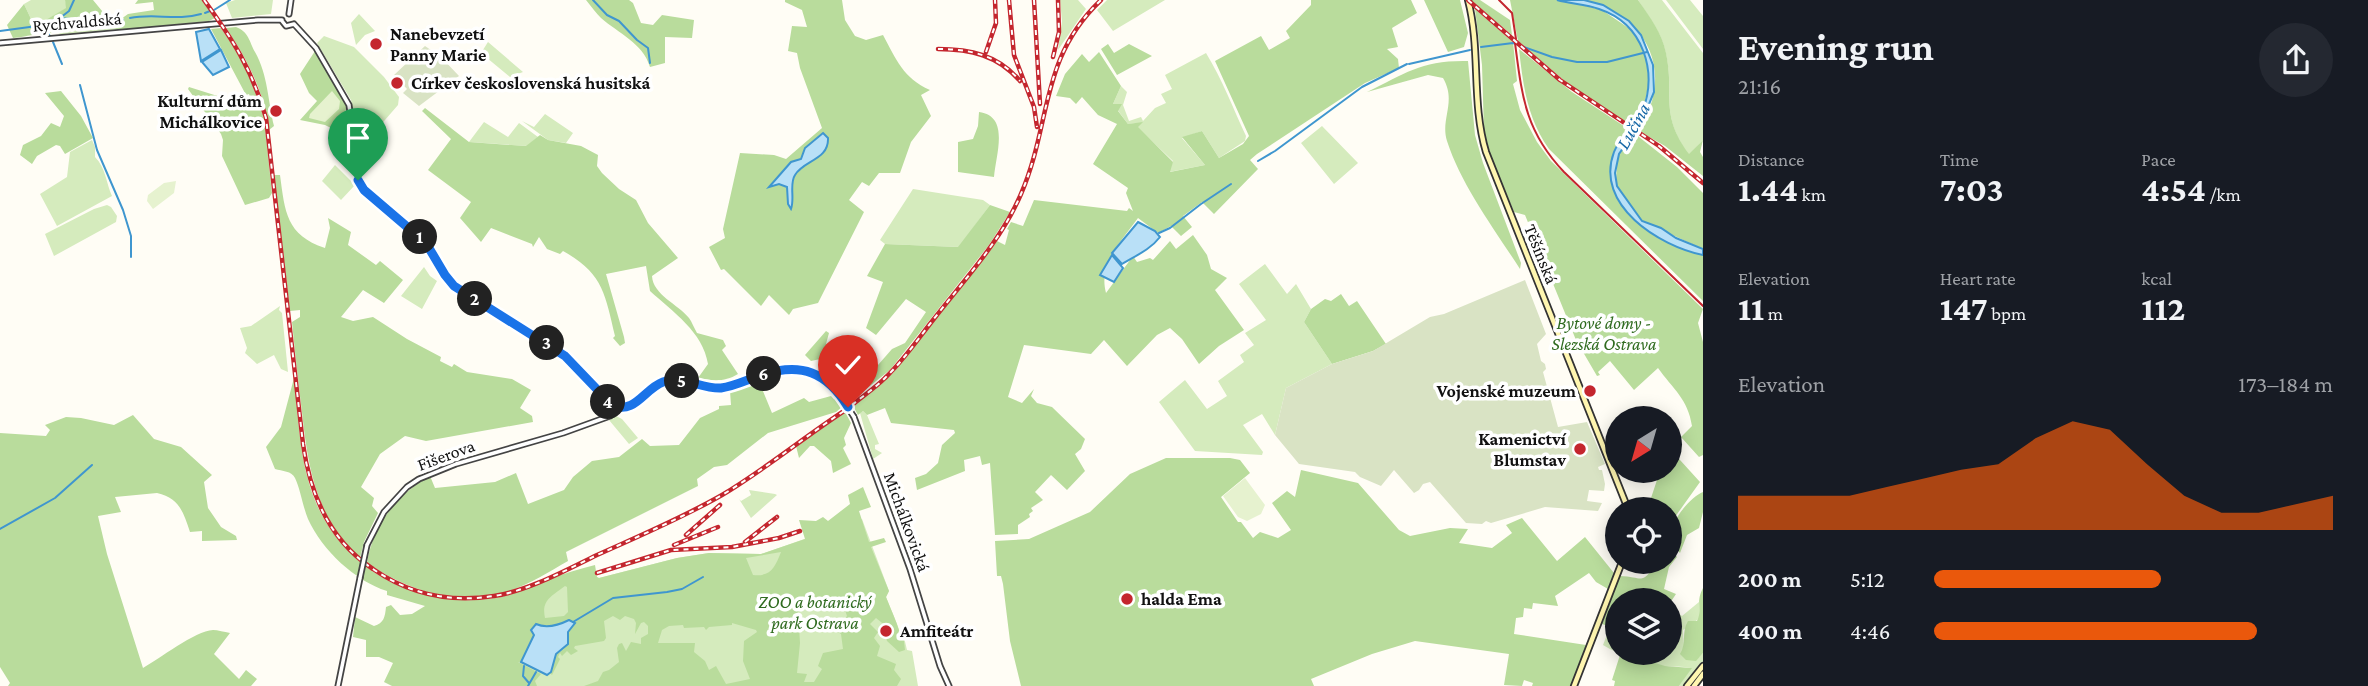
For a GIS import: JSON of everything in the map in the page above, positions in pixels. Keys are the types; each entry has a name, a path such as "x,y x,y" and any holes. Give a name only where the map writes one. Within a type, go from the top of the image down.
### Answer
{"main road":[{"name":"Těšínská","path":"1468,0 1473,26 1480,133 1623,497"},
{"path":"1574,686 1617,574"},
{"path":"1687,686 1703,666"},
{"path":"1694,686 1703,674"}],"street":[{"path":"291,0 289,14 282,20 286,26 294,24"},
{"path":"289,14 294,18 294,24 316,48 346,99 353,121 358,178 362,187 426,243 454,286 565,356 602,397 617,407"},
{"name":"Rychvaldská","path":"0,43 282,20"},
{"name":"Fišerova","path":"338,686 367,545 384,512 407,487 419,479 456,464 563,433 610,416 617,407 632,406 659,384 669,381 720,388 790,369 809,371 821,377"},
{"name":"Michálkovická","path":"821,377 843,400 853,417 905,555 948,686"}],"green space":[{"path":"31,0 65,0 67,8 37,25 24,4"},
{"path":"65,0 93,0 107,17 121,19 128,14 154,10 153,2 135,4 138,0 202,0 215,18 209,21 119,30 92,22 65,22 63,16 52,22 58,33 13,38 7,25 24,4 37,25 66,8"},
{"path":"235,0 273,0 271,14 232,18 226,3"},
{"path":"586,0 629,0 633,3 641,23 653,25 662,15 694,20 692,38 665,37 665,63 650,67 642,51 601,18"},
{"path":"785,0 842,0 845,20 855,36 866,40 883,35 907,74 930,90 921,95 931,116 911,142 900,173 879,173 869,186 862,182 849,200 864,212 818,303 793,309 789,315 769,295 761,306 724,269 721,270 709,247 725,238 723,229 740,153 774,155 786,159 822,128 797,53 788,51 792,26 807,27 802,10"},
{"path":"1060,0 1078,0 1086,9 1058,50 1062,21"},
{"path":"1107,0 1165,0 1113,31 1097,10"},
{"path":"1311,0 1411,0 1417,13 1392,28 1398,47 1387,49 1398,59 1399,68 1365,83 1257,154 1250,160 1258,169 1214,214 1202,202 1183,216 1192,227 1181,236 1171,226 1158,233 1138,218 1118,244 1105,272 1106,293 1133,256 1137,262 1150,258 1153,260 1170,241 1176,249 1193,235 1207,255 1211,269 1227,278 1215,290 1244,330 1219,346 1199,364 1182,339 1170,328 1157,335 1127,366 1104,340 1091,354 1024,345 1008,397 1022,403 1034,389 1031,396 1037,403 1052,407 1085,439 1081,449 1075,454 1085,471 1067,490 1051,475 1035,492 1043,500 1031,508 1033,511 1029,514 1030,517 1018,525 1018,534 995,535 990,463 982,465 980,456 964,460 965,471 917,490 915,478 926,474 938,463 942,445 955,433 954,430 891,423 885,408 867,415 863,411 858,415 853,406 893,373 997,241 1005,245 1009,230 1007,229 1011,222 1023,226 1034,200 1127,211 1129,208 1133,211 1126,193 1128,188 1093,164 1117,124 1098,115 1082,97 1076,104 1070,98 1056,96 1065,74 1082,54 1089,62 1099,52 1121,86 1113,104 1122,104 1118,111 1128,124 1143,122 1138,127 1173,162 1170,172 1205,165 1182,137 1202,131 1219,158 1243,144 1249,136 1215,61 1261,36 1269,50 1290,38 1286,31 1311,5"},
{"path":"1424,0 1460,0 1468,33 1464,47 1448,52"},
{"path":"1470,0 1480,0 1510,20 1512,35"},
{"path":"1510,0 1557,0 1586,6 1602,10 1630,29 1643,47 1650,78 1642,115 1633,127 1574,89 1518,41"},
{"path":"1584,0 1638,0 1647,13 1659,32 1666,53 1674,127 1689,154 1703,140 1700,152 1703,157 1703,176 1665,146 1637,130 1651,105 1655,82 1649,49 1630,23 1601,5"},
{"path":"1638,0 1662,0 1703,53 1703,140 1689,155 1671,116 1664,46"},
{"path":"1666,0 1690,0 1703,16 1703,49"},
{"name":"Bytové domy - Slezská Ostrava","path":"1475,9 1513,42 1517,81 1513,84 1520,110 1551,161 1703,309 1698,323 1703,342 1703,455 1699,457 1682,438 1692,426 1687,408 1658,368 1634,390 1610,361 1597,376 1576,340 1525,215 1514,212 1490,154 1484,132 1482,65"},
{"path":"359,14 375,31 365,35 356,45 351,23"},
{"path":"63,15 65,22 93,22 119,30 63,35 58,33 52,22"},
{"path":"236,27 248,37 263,70 274,126 269,130 254,77 226,28"},
{"path":"221,28 242,59 264,118 272,193 269,198 245,205 222,156 221,134 188,89 189,87 227,99 250,97 249,94 246,95 211,29"},
{"path":"324,36 354,47 384,77 399,97 398,105 365,143 357,137 351,100 317,43"},
{"path":"488,42 523,72 510,77 481,53"},
{"path":"1108,44 1114,53 1129,44 1152,56 1117,75 1101,49"},
{"path":"425,46 441,57 459,76 419,106 403,93 407,89 394,75"},
{"path":"1519,49 1572,92 1630,130 1616,152 1611,173 1615,192 1626,210 1641,226 1682,248 1703,255 1703,301 1549,149 1531,113 1524,88"},
{"path":"315,51 347,106 343,119 331,128 300,120 317,101 309,93 300,74"},
{"path":"1206,53 1246,136 1245,141 1219,158 1202,131 1182,138 1205,165 1169,172 1173,161 1137,127 1141,123 1128,124 1113,104 1121,86 1127,92 1123,105 1129,121 1141,117 1143,121 1155,108 1166,103 1161,94 1172,89 1165,75"},
{"path":"1468,61 1475,135 1521,263 1520,269 1479,207 1453,158 1445,133 1449,95 1443,78 1428,75 1367,92 1426,65"},
{"path":"61,91 81,116 93,138 65,154 60,146 56,145 37,156 32,164 20,155 23,145 41,136 51,123 60,127 64,116 45,93"},
{"path":"332,91 340,101 339,109 325,122 309,118 310,114"},
{"path":"425,108 469,142 526,146 540,135 548,140 581,146 598,155 597,166 602,173 636,200 648,223 678,258 652,276 653,283 661,294 689,318 697,333 723,340 726,346 722,350 738,374 719,380 698,378 708,364 700,342 686,323 650,291 646,266 606,274 624,337 625,343 620,346 613,338 615,336 612,321 600,286 587,268 576,259 563,251 560,254 547,249 539,237 533,247 532,244 491,228 481,242 460,218 471,202 428,170 451,139 422,111"},
{"path":"979,112 989,115 998,128 994,177 958,172 958,142 973,139"},
{"path":"545,114 573,133 566,143 548,140 522,121 534,127"},
{"path":"484,122 508,137 519,123 538,137 527,146 469,142"},
{"path":"1322,126 1358,163 1334,184 1301,143"},
{"path":"1634,133 1677,167 1703,193 1703,249 1642,221 1619,191 1616,182 1617,161 1620,151"},
{"path":"92,140 95,157 104,171 112,196 57,226 40,194 67,177 70,152"},
{"path":"358,146 377,159 361,177"},
{"path":"335,165 355,185 341,200 322,181"},
{"path":"274,175 280,175 286,211 295,229 302,236 325,248 330,228 328,218 351,232 348,245 376,265 380,261 403,280 384,303 363,290 341,317 353,321 373,317 441,357 440,361 452,367 454,364 467,372 512,379 531,390 520,408 532,416 533,422 426,441 405,436 380,454 361,487 374,498 372,506 378,513 364,542 360,558 333,526 311,472 292,322 300,317 300,310 290,311"},
{"path":"176,181 174,193 153,209 147,201 148,195 164,183"},
{"path":"913,189 983,200 990,205 959,247 885,244 880,240"},
{"path":"107,205 117,216 116,222 54,256 45,234"},
{"path":"990,205 1010,212 989,245 890,370 851,401 846,391 864,381 892,349 905,343 926,312 906,299 876,335 866,328 883,282 867,276 885,244 958,247"},
{"path":"1265,264 1287,294 1296,284 1311,309 1304,322 1332,364 1286,388 1275,435 1262,414 1243,425 1263,452 1262,455 1195,451 1159,402 1185,380 1207,409 1227,396 1218,381 1244,362 1240,355 1254,345 1245,333 1266,320 1239,284"},
{"path":"424,267 437,281 422,309 401,296"},
{"path":"1525,280 1546,334 1537,344 1541,361 1545,364 1546,369 1543,372 1558,427 1587,422 1605,464 1598,467 1602,470 1604,491 1589,490 1587,501 1602,503 1598,511 1545,507 1491,523 1466,523 1430,482 1423,484 1414,493 1394,470 1381,486 1355,472 1299,464 1275,435 1286,388 1332,364 1373,351 1430,317 1444,314"},
{"path":"1341,294 1349,306 1357,301 1386,344 1332,364 1304,322 1311,309 1325,299 1331,301"},
{"path":"280,306 288,372 281,369 274,355 257,364 245,353 247,348 240,328 251,326"},
{"path":"826,331 829,333 826,344 833,348 825,358 811,361 805,355"},
{"name":"ZOO a botanický park Ostrava","path":"294,378 301,444 309,483 320,512 336,537 356,558 380,576 406,589 435,597 464,600 509,595 595,565 599,578 677,558 709,553 761,554 805,539 799,520 816,521 823,517 828,521 850,504 848,495 863,487 871,507 859,511 869,542 884,538 886,542 871,547 889,591 886,597 900,633 903,633 905,650 899,652 887,641 885,635 892,631 876,618 870,624 878,632 874,638 880,646 877,656 896,664 894,670 901,679 897,686 584,686 598,681 603,672 619,662 619,644 622,643 626,651 631,642 641,644 641,638 648,634 648,626 644,622 635,634 634,619 625,616 620,620 613,616 604,621 604,641 575,646 578,651 571,655 567,651 562,656 560,653 552,675 550,673 556,654 564,649 568,632 575,623 569,620 557,626 540,626 521,662 518,662 541,674 535,681 537,686 392,686 384,682 393,663 379,657 366,657 366,640 353,637 355,617 374,626 382,621 386,607 391,605 400,615 412,614 425,606 387,595 387,591 352,572 322,542 308,519 294,476 275,469 266,447 281,427","holes":["781,552 768,573 759,575 753,575 746,558","567,587 568,612 564,616 545,618 546,603","824,606 844,607 847,616 836,631 841,634 843,649 823,653 818,666 822,669 814,682 804,682 807,674 797,673 800,643 798,611","732,625 757,632 744,641 743,661 750,679 726,684 716,666 709,670 705,661 694,652 695,643 658,643 662,630 669,626 704,627 706,630 709,627"]},
{"path":"758,379 772,413 804,398 809,402 831,396 836,398 842,407 836,412 768,433 727,465 714,467 697,479 698,486 566,552 568,561 510,591 473,598 436,594 400,582 367,563 375,536 388,512 407,492 430,476 435,488 495,482 516,473 528,504 564,490 573,477 592,461 619,457 642,439 650,446 679,445 700,418 719,409 719,406 731,405 730,391"},
{"path":"863,411 879,444 875,445 875,449 882,453 873,459 860,413"},
{"path":"845,412 851,423 843,448 851,464 833,473 831,461 814,446 810,446 799,458 796,446"},
{"path":"133,415 154,439 181,447 212,475 204,482 208,508 221,527 236,536 237,540 202,541 202,531 190,532 175,502 157,493 115,497 121,512 98,516 107,554 143,668 187,640 215,630 230,633 214,654 239,679 246,670 257,679 251,686 8,686 10,683 0,667 0,433 46,436 50,430 45,425 66,417 114,425"},
{"path":"616,416 622,419 638,438 629,444 609,420"},
{"path":"1166,458 1240,460 1250,473 1221,497 1253,538 1260,532 1278,538 1291,530 1272,503 1287,491 1295,497 1301,470 1358,483 1399,530 1410,536 1450,528 1468,529 1459,543 1492,548 1512,533 1506,525 1522,518 1557,561 1585,537 1605,562 1605,574 1614,574 1606,588 1596,582 1589,573 1555,596 1558,606 1533,603 1532,609 1524,608 1523,617 1516,618 1514,634 1586,645 1571,686 1532,686 1533,683 1524,680 1522,686 1504,685 1509,654 1415,641 1372,654 1311,679 1314,686 1021,686 1010,641 1003,584 1001,576 997,576 995,541 1029,539 1090,512 1130,474"},
{"path":"1682,462 1700,482 1682,507 1682,497 1651,497 1656,483 1682,483"},
{"path":"1245,478 1265,505 1261,514 1247,521 1238,517 1223,496"},
{"path":"749,490 777,495 751,518 739,499 741,501 751,495"},
{"path":"1703,492 1703,512 1699,528 1687,535 1682,548 1682,511"},
{"name":"ZOO a botanický park Ostrava","path":"862,519 889,591 886,597 900,633 903,633 907,650 912,651 918,686 441,686 577,572 599,578 677,558 709,553 761,554"},
{"path":"1648,574 1667,574 1664,588 1616,588 1620,576 1645,577"},
{"path":"1703,588 1703,653 1696,661 1686,660 1682,656 1685,629 1688,621 1697,621"},
{"path":"1699,602 1700,618 1683,630 1684,648 1699,657 1703,653 1703,666 1687,686 1679,686 1691,668 1659,665 1682,665 1682,616"},
{"path":"1617,665 1692,668 1679,686 1614,686 1615,681 1612,680"}],"water":[{"name":"Lučina","path":"1557,0 1584,0 1603,5 1629,21 1641,35 1653,65 1654,92 1642,121 1619,154 1615,173 1617,186 1642,221 1703,249 1703,255 1668,243 1650,232 1634,220 1613,189 1610,171 1614,152 1642,113 1647,97 1647,66 1637,38 1614,16 1594,7"},
{"path":"209,29 220,49 201,61 196,32"},
{"path":"221,50 229,67 213,75 202,62"},
{"path":"823,133 828,138 825,151 799,170 793,179 791,209 787,187 779,184 769,187 791,162 801,159 805,148"},
{"path":"1138,222 1155,231 1160,237 1147,249 1122,264 1112,253"},
{"path":"1112,255 1123,268 1114,282 1100,275"},
{"path":"569,620 575,623 568,632 568,644 556,654 551,672 547,675 521,662 534,635 531,630 536,624 553,626"}],"waterway":[{"path":"60,18 69,11 74,0"},
{"path":"214,10 230,0"},
{"path":"593,0 648,48 650,63"},
{"path":"205,13 210,11"},
{"path":"130,18 201,14"},
{"path":"52,21 59,18 105,22 123,20"},
{"path":"0,31 48,22"},
{"path":"38,27 50,36"},
{"path":"53,42 62,64"},
{"path":"1481,47 1513,43 1552,57 1577,62 1607,62 1647,52"},
{"path":"1409,64 1470,50"},
{"path":"1258,161 1362,87 1407,64"},
{"path":"80,85 97,150 123,210 131,236 131,257"},
{"path":"1159,233 1231,184"},
{"path":"0,529 55,498 92,465"},
{"path":"573,622 613,598 682,589 703,577"},
{"path":"524,666 523,676 529,683"},
{"path":"528,686 536,672"}],"tram line":[{"path":"1499,0 1512,13 1516,39"},
{"path":"1515,43 1527,112 1551,157 1703,306"}],"railway":[{"path":"204,0 241,56 266,118 303,444 311,481 333,530 358,557 387,578 416,590 446,597 478,598 520,590 676,519 722,495 844,411"},
{"path":"986,52 996,23 995,0"},
{"path":"1009,0 1014,55 1034,107 1037,127"},
{"path":"1034,0 1040,104"},
{"path":"1053,57 1059,32 1058,0"},
{"path":"852,405 881,382 898,364 981,260 1003,228 1021,194 1031,167 1057,68 1081,22 1101,0"},
{"path":"1468,0 1560,80 1659,146 1703,183"},
{"path":"938,49 983,55 1002,65 1020,81"},
{"path":"686,535 720,505"},
{"path":"745,542 777,517"},
{"path":"674,545 718,527"},
{"path":"597,573 671,550 732,547 800,531"}],"place":[{"name":"Nanebevzetí Panny Marie","path":"376,44"},
{"name":"Církev československá husitská","path":"397,83"},
{"name":"Kulturní dům Michálkovice","path":"276,111"},
{"name":"Vojenské muzeum","path":"1590,391"},
{"name":"Kamenictví Blumstav","path":"1580,449"},
{"name":"halda Ema","path":"1127,599"},
{"name":"Amfiteátr","path":"886,631"}],"route":[{"path":"358,180 364,190 426,243 453,284 466,295 516,323 572,361 612,405 620,408 632,406 665,381 680,380 720,388 775,371 793,369 817,374 834,388 848,407"}]}
